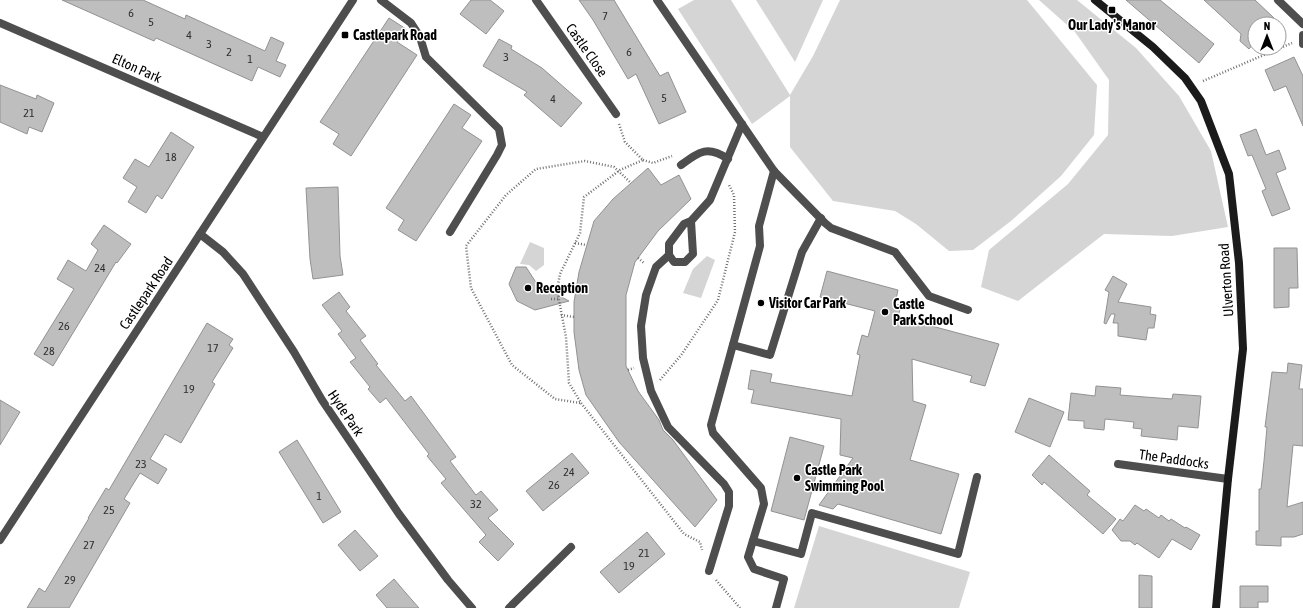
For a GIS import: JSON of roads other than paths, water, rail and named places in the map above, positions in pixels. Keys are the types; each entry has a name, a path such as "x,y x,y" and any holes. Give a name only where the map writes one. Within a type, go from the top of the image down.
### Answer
{"main road":[{"name":"Ulverton Road","path":"1095,0 1153,47 1185,78 1201,101 1229,174 1239,263 1244,349 1228,479 1216,608"}],"street":[{"name":"Castlepark Road","path":"0,540 354,0"},
{"path":"381,0 412,23 420,37 426,57 499,129 502,145 450,232"},
{"name":"Castle Close","path":"536,0 616,114"},
{"path":"657,0 774,171 831,228 894,252 929,296 968,310"},
{"path":"1278,0 1303,24"},
{"name":"Elton Park","path":"0,23 263,137"},
{"path":"691,221 694,251 691,258 685,262 678,263 671,259 668,255 668,244 684,224 691,221 710,200 742,124"},
{"path":"681,165 696,154 707,150 720,153 728,159"},
{"path":"774,171 759,226 760,246 711,425 713,432 761,488 764,504 748,557 754,569 784,579 776,608"},
{"path":"733,345 770,355 802,252 821,218"},
{"name":"Hyde Park","path":"200,234 223,252 239,269 294,352 322,400 398,514 448,580 472,608"},
{"path":"668,255 656,267 646,295 641,326 643,358 651,390 668,428 724,484 729,492 729,506 709,571"},
{"name":"The Paddocks","path":"1118,464 1228,479"},
{"path":"753,541 801,554 812,513 958,554 977,477"},
{"path":"509,608 571,547"}],"place":[{"name":"Our Lady's Manor","path":"1112,10"},
{"name":"Castlepark Road","path":"345,35"},
{"name":"Reception","path":"528,288"},
{"name":"Visitor Car Park","path":"761,303"},
{"name":"Castle Park School","path":"885,312"},
{"name":"Castle Park Swimming Pool","path":"797,478"}]}
